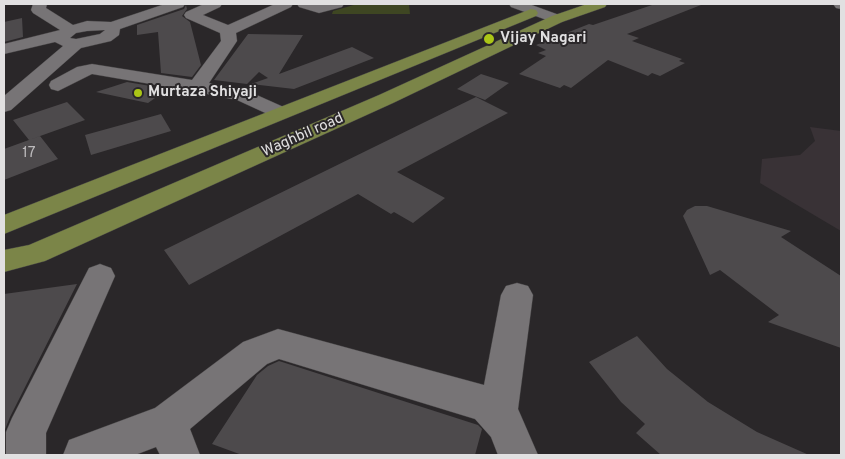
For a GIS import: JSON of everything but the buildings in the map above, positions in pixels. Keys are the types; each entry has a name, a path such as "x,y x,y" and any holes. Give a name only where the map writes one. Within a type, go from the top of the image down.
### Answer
{"main road":[{"name":"Waghbil road","path":"4,225 535,11 556,12 600,4"},
{"name":"Waghbil road","path":"4,262 35,254 386,99 556,12"}],"street":[{"path":"40,4 38,10 70,37"},
{"path":"4,106 70,37 87,26 102,25 112,27 178,4"},
{"path":"141,83 170,92 202,87 229,41 223,29 191,15 215,4"},
{"path":"223,29 268,4"},
{"path":"223,29 286,4"},
{"path":"304,4 319,9 337,4"},
{"path":"516,4 535,11"},
{"path":"4,48 70,37"},
{"path":"58,85 83,71 92,69 202,87 243,96 281,114"},
{"path":"26,455 26,432 100,276"},
{"path":"498,416 517,295"},
{"path":"84,455 173,439 255,353 278,344 487,404 507,425 518,455"}],"shaded area":[{"path":"810,127 841,131 841,231 760,183 762,159 800,155 815,141"}],"green space":[{"path":"357,4 409,4 410,14 332,14 333,11"}],"place":[{"name":"Vijay Nagari","path":"489,39"},
{"name":"Murtaza Shiyaji","path":"138,93"}]}
